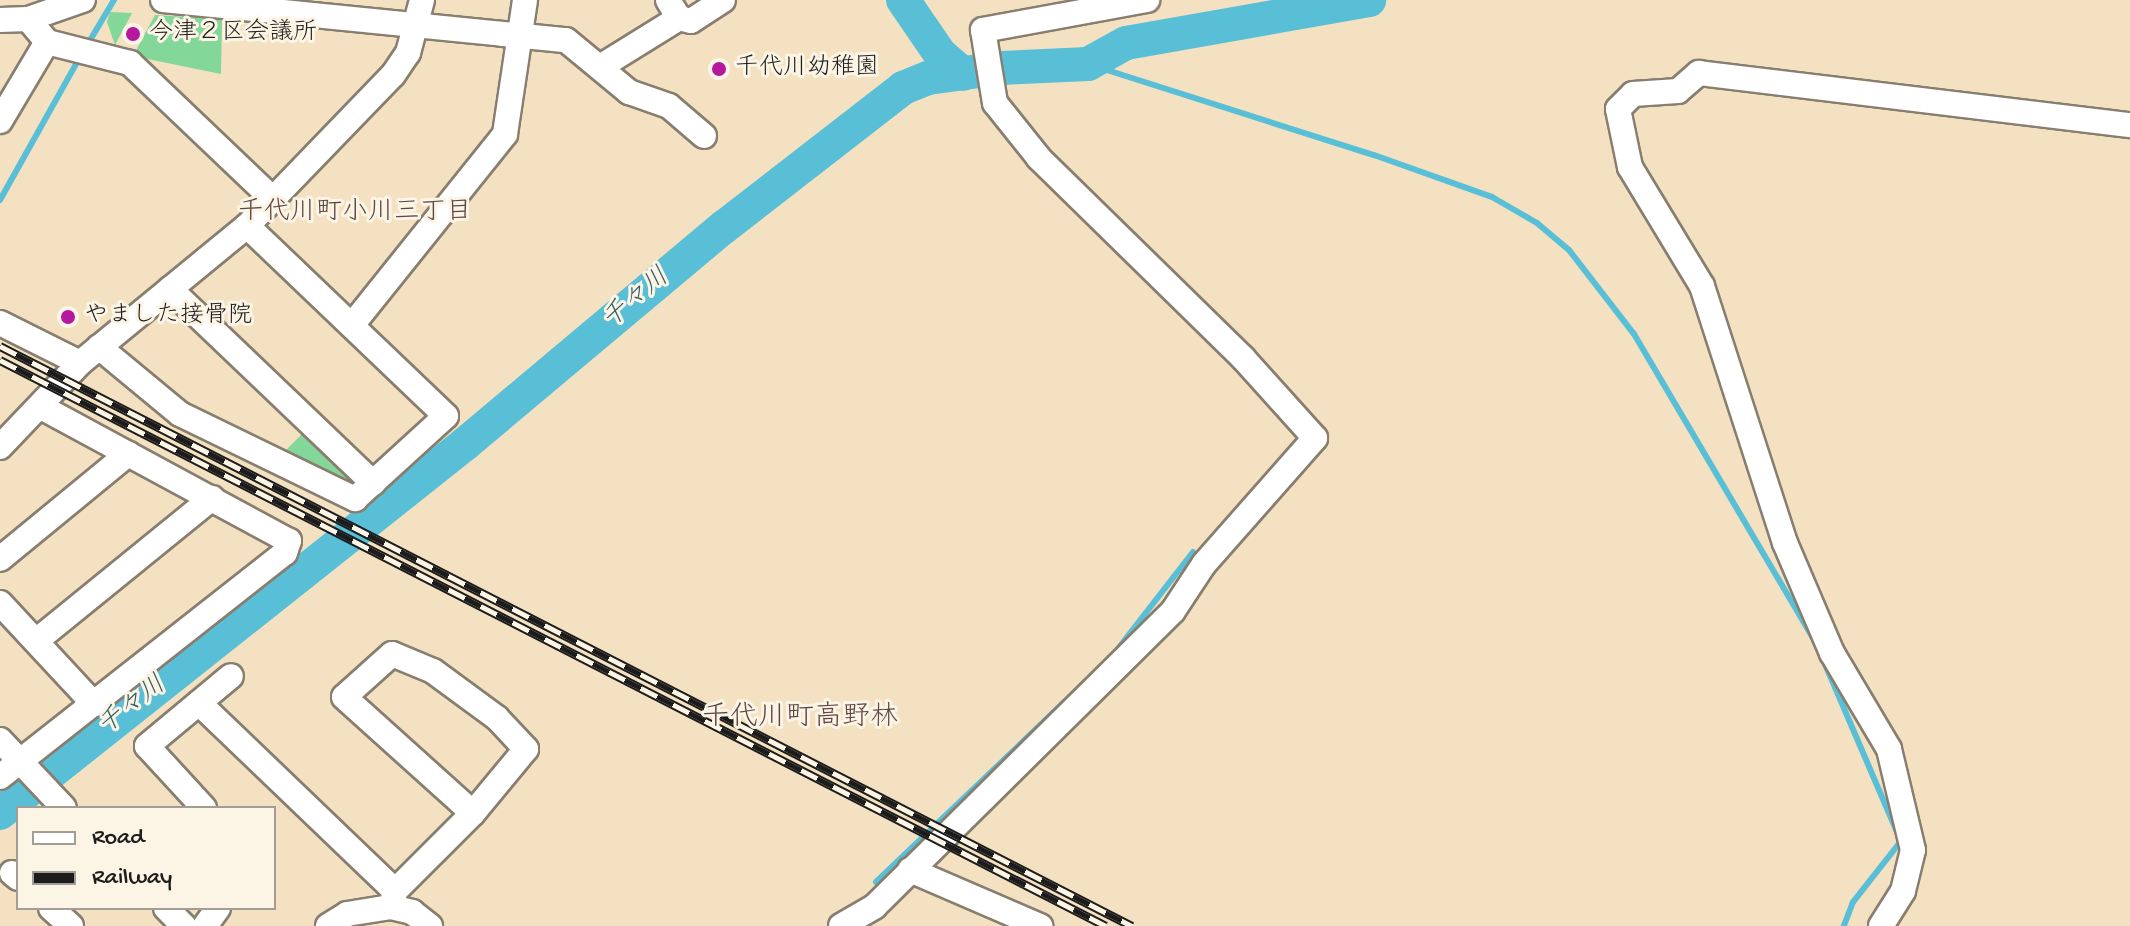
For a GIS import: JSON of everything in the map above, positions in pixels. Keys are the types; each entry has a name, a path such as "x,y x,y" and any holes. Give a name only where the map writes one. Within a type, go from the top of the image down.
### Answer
{"street":[{"path":"0,20 28,19 83,0"},
{"path":"163,0 321,6 419,25 522,38 566,40 629,92 669,106 704,136"},
{"path":"0,447 90,355 247,226 393,75 419,25 422,0"},
{"path":"353,324 505,134 522,38 525,0"},
{"path":"600,67 674,9 691,21 723,0"},
{"path":"841,926 875,906 1026,762 1173,611 1204,564 1315,438 1243,358 1039,158 995,103 983,30 1147,0"},
{"path":"28,19 47,42 130,63 272,198"},
{"path":"0,121 47,42"},
{"path":"1881,926 1903,891 1913,850 1889,749 1832,653 1791,557 1702,286 1630,167 1618,109 1633,94 1678,91 1699,73 2130,125"},
{"path":"4,318 90,355 180,414 355,499 446,416 247,226"},
{"path":"170,289 373,483"},
{"path":"0,777 24,766 94,704 285,553 289,541 41,407"},
{"path":"0,559 128,454"},
{"path":"36,641 212,498"},
{"path":"0,603 94,704"},
{"path":"328,926 347,914 393,899 473,813 526,749 497,718 433,671 392,654 344,697 473,813"},
{"path":"202,806 147,746 231,676"},
{"path":"199,703 393,899 430,926"},
{"path":"0,740 62,806"},
{"path":"910,870 999,917 1040,926"},
{"path":"53,910 71,926"},
{"path":"168,910 184,926"}],"green space":[{"path":"110,12 132,13 115,45 107,22"},
{"path":"155,15 222,19 221,74 133,56"},
{"path":"306,430 353,475 345,484 284,452"}],"waterway":[{"path":"86,47 114,0"},
{"path":"903,0 940,54 963,74"},
{"name":"千々川","path":"0,813 465,444 724,227 903,88 928,78 1001,68 1088,64 1126,43 1369,0"},
{"path":"0,200 80,57"},
{"path":"1088,64 1374,155 1492,197 1537,223 1569,250 1634,334 1814,640"},
{"path":"1117,650 1193,552"},
{"path":"1825,664 1901,841 1853,902 1844,926"},
{"path":"876,882 1084,683"}],"railway":[{"path":"0,346 1132,926"},
{"path":"0,360 1106,926"}],"place":[{"name":"今津２区会議所","path":"133,34"},
{"name":"千代川幼稚園","path":"719,69"},
{"name":"やました接骨院","path":"68,317"}],"district":[{"name":"千代川町小川三丁目","path":"355,214"},
{"name":"千代川町高野林","path":"800,719"}]}
